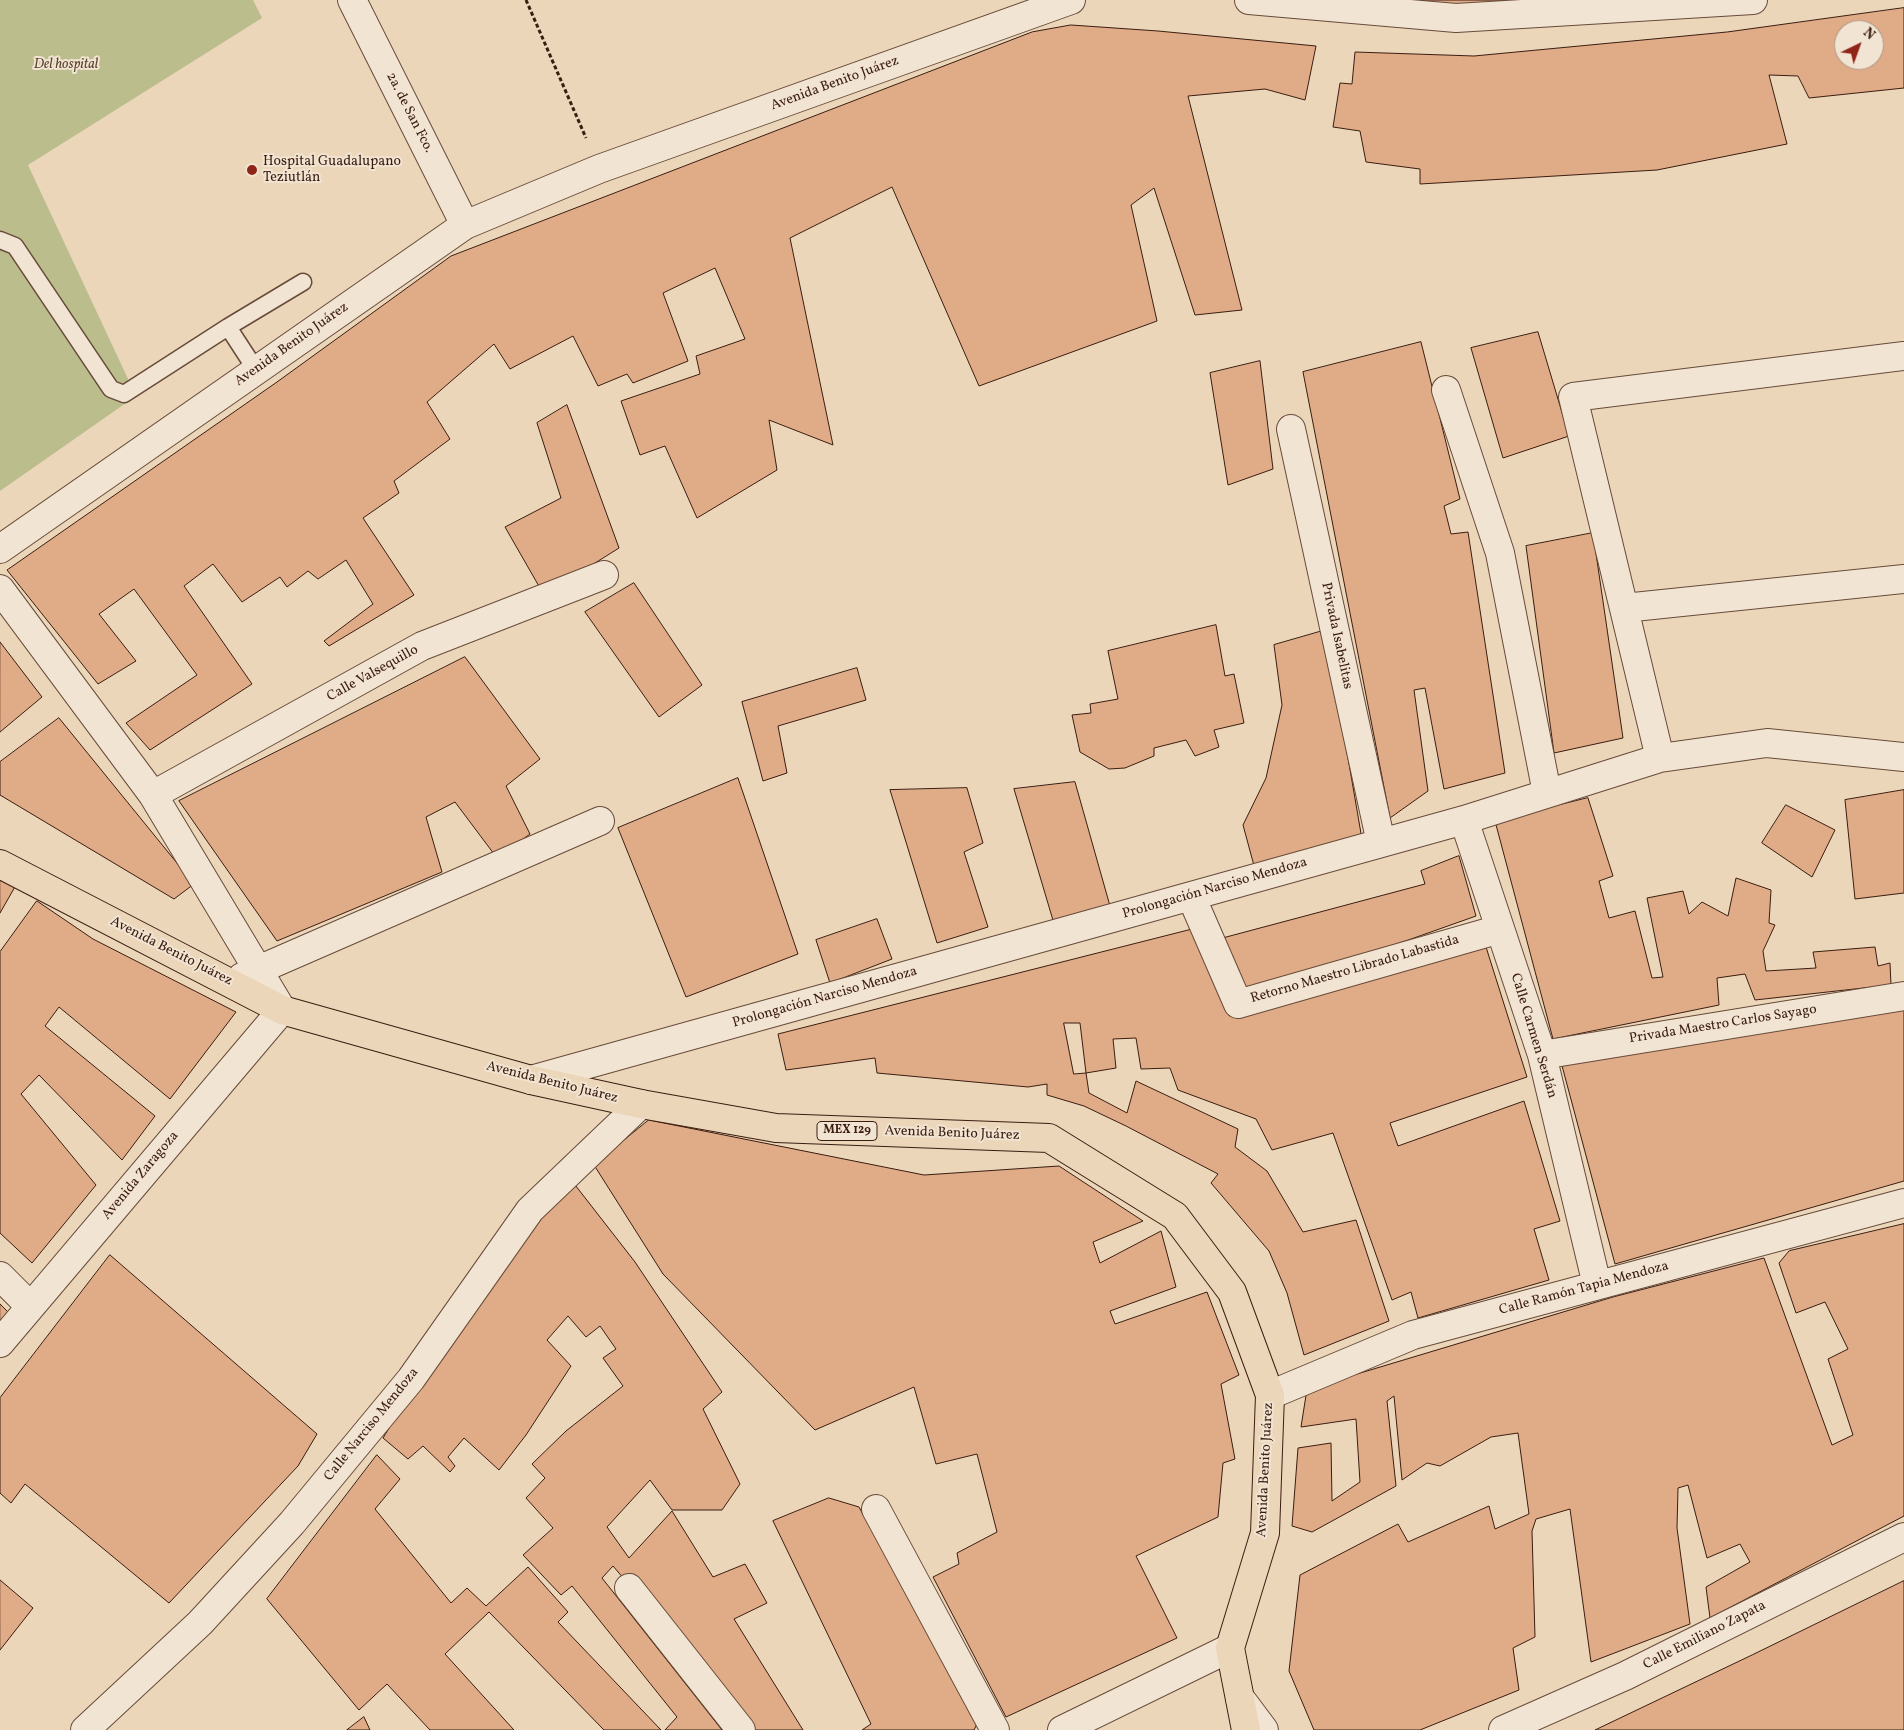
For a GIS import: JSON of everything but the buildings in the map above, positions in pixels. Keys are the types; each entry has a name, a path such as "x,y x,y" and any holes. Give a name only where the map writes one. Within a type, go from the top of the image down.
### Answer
{"main road":[{"name":"Avenida Benito Juárez","path":"0,864 282,1010 531,1080 641,1104 776,1128 1048,1138 1175,1216 1232,1292 1270,1395 1265,1533 1230,1648 1246,1730"}],"street":[{"name":"2a. de San Fco.","path":"352,0 465,225"},
{"name":"Avenida Benito Juárez","path":"0,549 465,225 599,169 1071,0"},
{"path":"1249,0 1456,18 1753,0"},
{"path":"1660,758 1573,396 1904,356"},
{"path":"1446,390 1500,553 1547,794"},
{"name":"Privada Isabelitas","path":"1291,429 1381,843"},
{"name":"Calle Valsequillo","path":"153,795 422,646 604,575"},
{"path":"1624,608 1904,580"},
{"path":"0,589 153,795 282,1010"},
{"name":"Prolongación Narciso Mendoza","path":"531,1080 1464,820 1660,758 1767,743 1904,757"},
{"name":"Calle Carmen Serdán","path":"1464,820 1542,1055 1596,1285"},
{"path":"229,983 600,821"},
{"name":"Retorno Maestro Librado Labastida","path":"1190,896 1238,1004 1500,929"},
{"name":"Privada Maestro Carlos Sayago","path":"1542,1055 1904,996"},
{"name":"Avenida Zaragoza","path":"0,1343 282,1010"},
{"name":"Calle Narciso Mendoza","path":"85,1730 200,1622 292,1523 411,1379 530,1210 641,1104"},
{"name":"Calle Ramón Tapia Mendoza","path":"1270,1395 1413,1336 1904,1203"},
{"path":"0,1276 30,1306"},
{"path":"876,1509 995,1730"},
{"name":"Calle Emiliano Zapata","path":"1502,1730 1625,1676 1904,1537"},
{"path":"629,1588 741,1730"},
{"path":"1062,1730 1230,1648"},
{"path":"1240,1698 1264,1730"}],"lane":[{"path":"0,240 15,246 111,389 124,394 228,327 304,282"},
{"path":"228,327 256,370"}],"path":[{"path":"526,0 599,169"}],"green space":[{"name":"Del hospital","path":"0,0 253,0 262,18 28,165 136,396 0,491"}],"place":[{"name":"Hospital Guadalupano Teziutlán","path":"252,170"}]}
